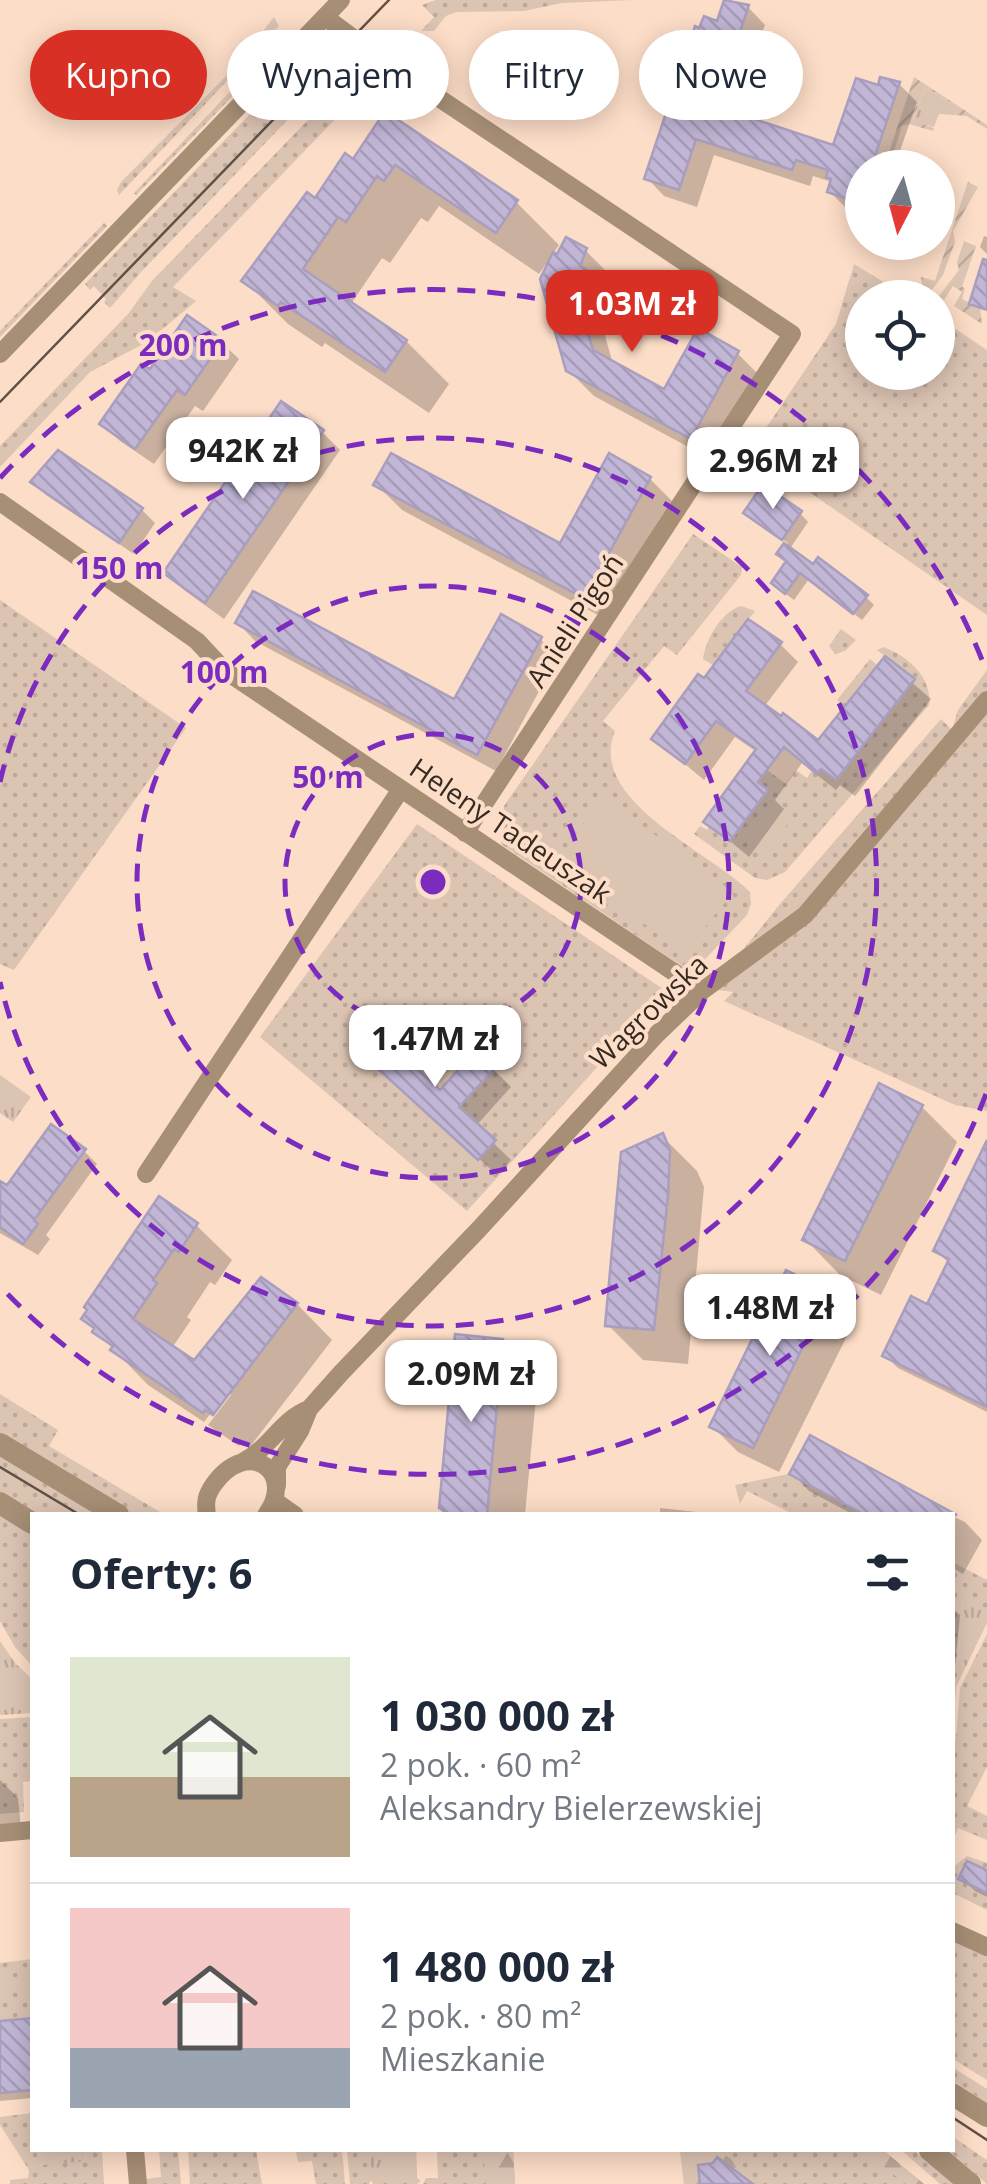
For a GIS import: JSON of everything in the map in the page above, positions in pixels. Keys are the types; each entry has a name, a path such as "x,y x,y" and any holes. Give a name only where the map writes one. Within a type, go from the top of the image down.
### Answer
{"street":[{"path":"0,354 341,0"},
{"name":"Anieli Pigoń","path":"326,16 388,64 792,334 465,834"},
{"name":"Heleny Tadeuszak","path":"0,502 197,641 224,670 702,991"},
{"name":"Wagrowska","path":"207,1507 225,1470 258,1452 288,1420 309,1409 656,1035 702,991 804,914 987,700"},
{"path":"146,1174 402,789"},
{"name":"Wagrowska","path":"272,1501 277,1467 309,1409"},
{"path":"0,1444 113,1512"},
{"path":"244,1460 265,1466 272,1501"},
{"path":"0,1504 30,1522"},
{"path":"0,1833 30,1830"},
{"path":"955,1933 987,1947"},
{"path":"955,2096 987,2116"},
{"path":"135,2152 138,2184"},
{"path":"932,2152 970,2184"}],"green space":[{"path":"436,0 632,0 562,3 524,11 456,12 446,16 435,30 422,30 434,17 422,5"},
{"path":"274,17 279,26 264,30"},
{"path":"227,75 227,81 207,102 207,95"},
{"path":"914,77 987,125 987,129 967,116 955,115 958,107 925,87 913,120 934,128 933,131 909,124 902,126 894,150 890,150"},
{"path":"925,87 958,107 955,115 939,114 934,127 913,121"},
{"path":"227,95 227,102 136,195 134,193"},
{"path":"182,120 190,120 119,195 121,182"},
{"path":"244,120 288,120 110,308 94,286 90,290 85,284"},
{"path":"308,120 335,120 173,287 196,301 147,342 90,372 0,467 0,446 128,314 152,281"},
{"path":"968,182 978,187 955,227"},
{"path":"104,223 107,226 0,337 0,331"},
{"path":"964,241 976,246 962,287 965,288 962,299 980,308 982,324 955,307 962,292 951,280 959,270 957,262"},
{"path":"942,260 948,260 943,275 935,280"},
{"path":"854,264 880,280 849,280"},
{"path":"845,294 845,390 955,390 955,328 987,350 987,615 752,449 836,324"},
{"path":"693,534 742,567 741,575 677,655 664,646 603,721 615,731 611,756 618,780 634,802 750,892 747,915 692,973 501,844 504,806"},
{"path":"0,600 186,728 14,970 0,964"},
{"path":"741,606 755,611 713,665 703,659 707,643 721,620"},
{"path":"841,629 856,640 845,651 835,654 829,646"},
{"path":"883,647 901,656 923,677 929,705 785,872 767,880 755,878 694,834 700,826 707,830 709,827 730,841 768,790 758,782 767,770 786,784 796,770 807,778 812,770 817,774 821,769 836,780 915,680 877,650"},
{"path":"870,659 877,665 844,708 837,700"},
{"path":"987,670 987,1111 955,1105 724,1001 733,992 711,989 941,719 952,730 958,710"},
{"path":"602,796 733,892 686,951 555,867"},
{"path":"770,807 789,822 768,851 747,837"},
{"path":"417,824 666,991 467,1211 260,1037"},
{"path":"0,1075 31,1097 13,1122 0,1113"},
{"path":"0,1394 58,1430 49,1446 160,1512 30,1512 30,1664 0,1621"},
{"path":"789,1474 859,1512 789,1512 747,1491 740,1504 735,1485"},
{"path":"955,1564 987,1580 987,1613 963,1602 955,1699"},
{"path":"963,1601 987,1613 987,1623 956,1687"},
{"path":"987,1634 987,1767 967,1806 987,1816 987,1840 958,1828 955,1835 955,1740 960,1688"},
{"path":"0,1641 30,1677 30,1713 0,1715"},
{"path":"30,1717 30,1781 23,1782 24,1812 0,1814 0,1719"},
{"path":"967,1856 987,1863 987,1870 967,1861 959,1878 987,1893 987,1910 955,1894 955,1866"},
{"path":"955,1941 987,1956 987,2080 955,2060"},
{"path":"30,1959 30,2018 0,2021 0,1963"},
{"path":"30,1977 30,1989 0,1992 0,1980"},
{"path":"955,2069 987,2089 987,2103 955,2082"},
{"path":"30,2113 30,2152 37,2152 39,2165 86,2160 85,2152 102,2152 104,2184 10,2184 10,2180 28,2178 29,2170 0,2125 0,2117"},
{"path":"955,2138 987,2160 987,2184 950,2152 955,2152"},
{"path":"37,2152 85,2152 86,2161 38,2165"},
{"path":"159,2152 178,2152 181,2184 147,2184 146,2179 161,2177"},
{"path":"188,2152 256,2152 262,2184 190,2184"},
{"path":"296,2152 342,2152 345,2184 316,2184 312,2161 298,2162"},
{"path":"347,2152 416,2152 417,2178 421,2181 417,2184 373,2184 371,2180 369,2184 350,2184"},
{"path":"368,2152 416,2152 417,2179 369,2181"},
{"path":"437,2152 513,2152 515,2184 423,2184 426,2178 438,2178"},
{"path":"483,2152 513,2152 515,2184 486,2184"},
{"path":"680,2152 885,2152 924,2184 754,2184 718,2157 708,2169 707,2164 698,2165 700,2184 684,2184"},
{"path":"680,2152 721,2152 748,2171 748,2180 717,2157 708,2169 707,2164 698,2165 700,2184 684,2184"},
{"path":"864,2152 885,2152 924,2184 906,2184"},
{"path":"903,2152 916,2152 953,2184 940,2184"}],"building":[{"path":"724,0 749,5 741,30 694,30 695,26 699,28 704,16 717,21"},
{"path":"880,77 900,82 877,150 845,150 845,198 827,192 831,179 826,177 828,170 796,160 792,170 696,139 679,190 644,179 664,120 757,120 833,145 856,78 878,85"},
{"path":"379,120 398,120 518,200 496,233 395,165 384,181 377,176 346,222 338,217 303,269 407,340 385,372 281,302 278,306 241,281 307,192 315,198 345,153 353,159"},
{"path":"566,237 587,248 580,266 587,270 575,291 593,350 664,389 698,328 739,351 691,439 566,371 540,279 553,252 557,254"},
{"path":"983,259 987,260 987,310 969,304"},
{"path":"187,315 223,340 185,395 177,390 135,449 99,424 141,364 150,369"},
{"path":"281,401 324,430 205,603 163,573"},
{"path":"58,450 143,508 119,543 30,482"},
{"path":"391,453 560,543 609,453 651,477 584,598 373,485"},
{"path":"763,484 802,511 782,540 743,513"},
{"path":"784,543 813,564 818,557 868,595 853,614 800,573 785,594 771,583 786,561 776,554"},
{"path":"253,591 454,699 501,614 542,637 477,755 235,623"},
{"path":"748,619 782,642 746,691 818,740 885,656 915,679 836,780 821,769 817,774 784,747 758,782 768,790 730,841 703,822 756,749 716,721 685,764 651,739 698,674 704,678"},
{"path":"371,1027 440,1090 476,1050 495,1068 459,1107 496,1140 478,1160 353,1046"},
{"path":"879,1083 923,1105 845,1261 802,1240"},
{"path":"51,1124 86,1149 34,1220 38,1224 23,1244 0,1227 0,1181 7,1185"},
{"path":"663,1133 670,1150 668,1195 654,1330 605,1326 621,1152"},
{"path":"987,1140 987,1407 882,1356 911,1296 927,1304 949,1259 933,1251"},
{"path":"159,1196 198,1223 179,1252 174,1249 153,1280 157,1283 133,1319 194,1360 261,1277 298,1303 213,1415 205,1410 203,1413 110,1350 113,1346 81,1319 87,1310 84,1307"},
{"path":"786,1270 830,1292 753,1448 709,1427"},
{"path":"455,1334 503,1339 487,1512 445,1512 439,1508"},
{"path":"810,1435 951,1512 859,1512 789,1474"},
{"path":"967,1861 987,1870 987,1893 958,1879"},
{"path":"30,2018 30,2090 0,2093 0,2021"},
{"path":"717,2157 753,2184 700,2184 698,2165 713,2163"}],"tram line":[{"path":"0,402 389,0"},
{"path":"0,1467 75,1512"},
{"path":"955,2119 987,2140"}]}
